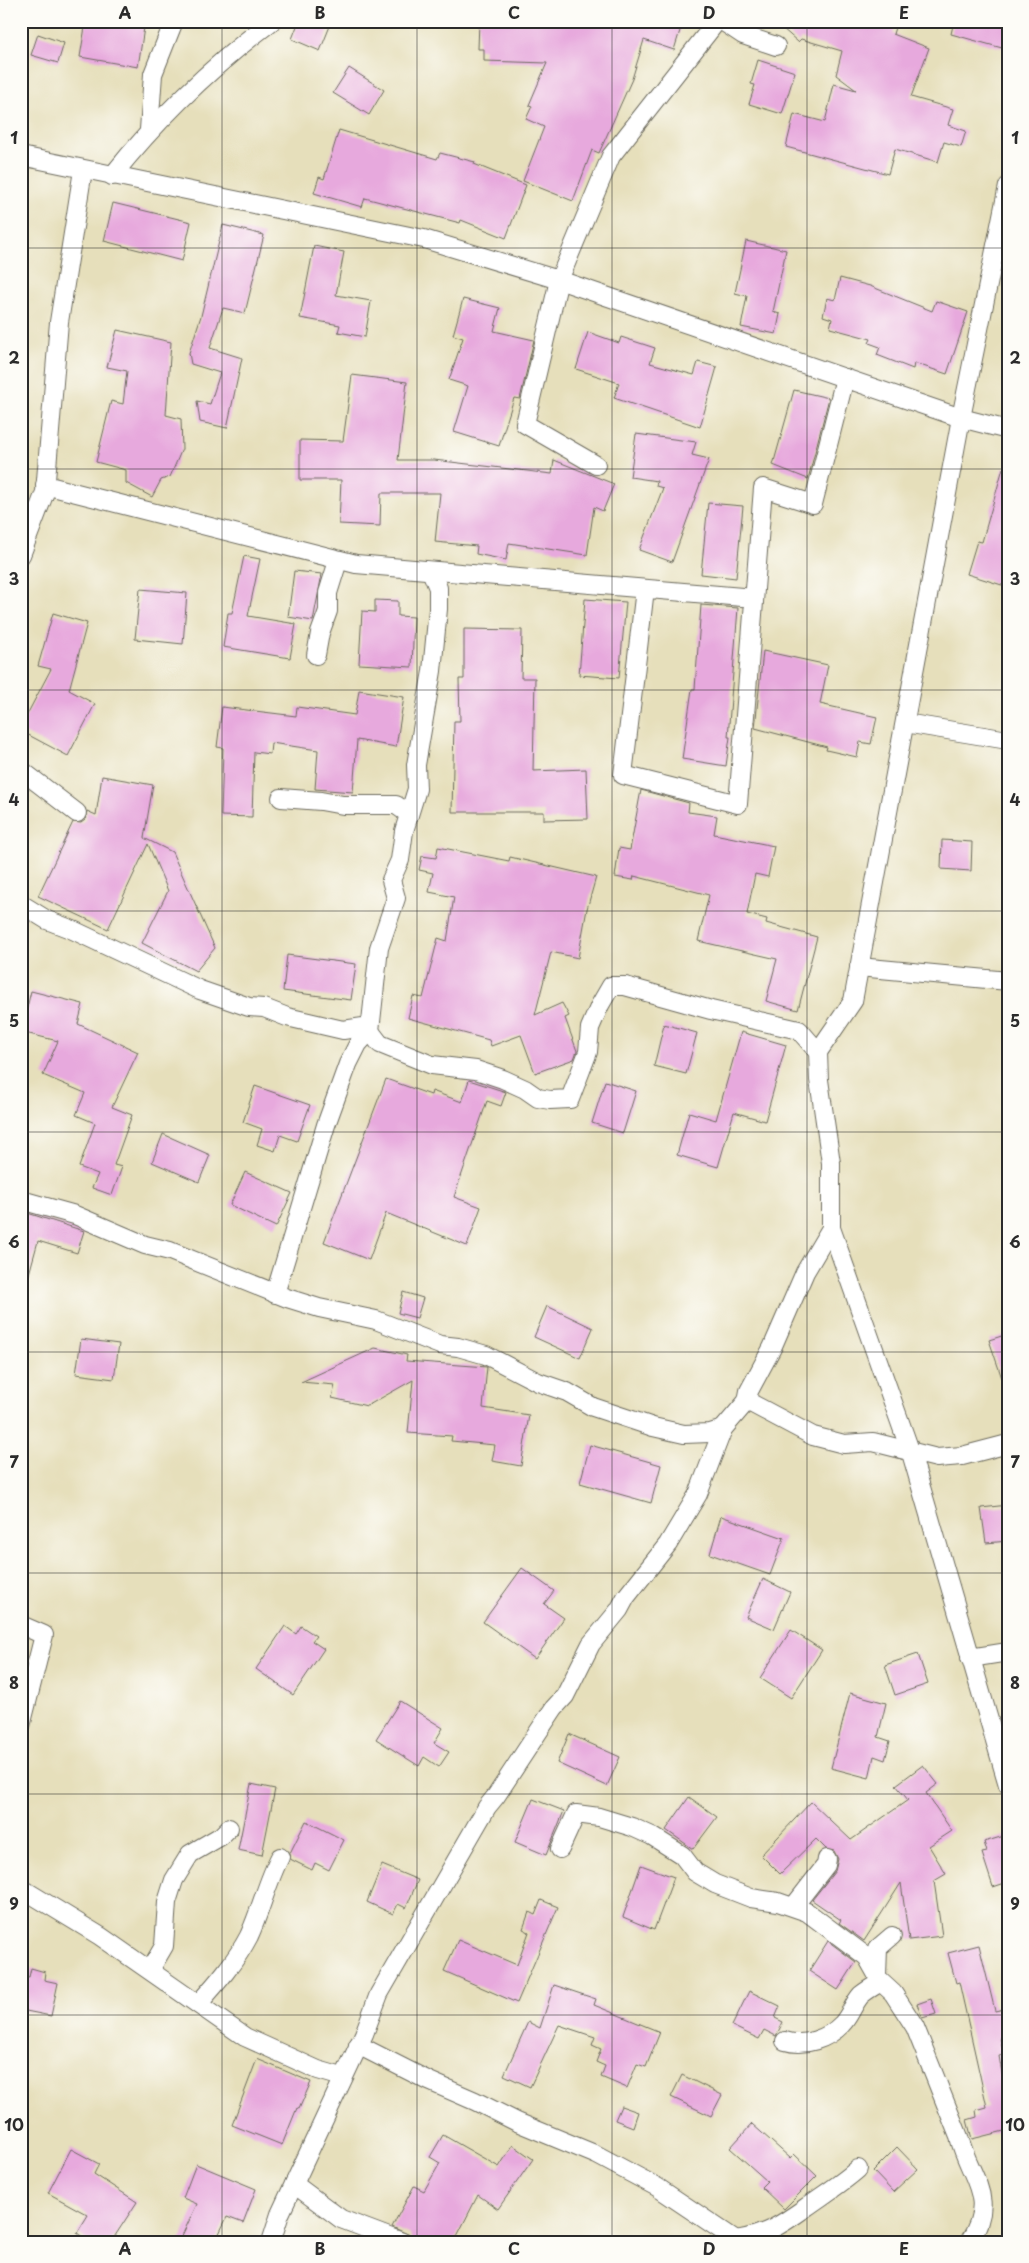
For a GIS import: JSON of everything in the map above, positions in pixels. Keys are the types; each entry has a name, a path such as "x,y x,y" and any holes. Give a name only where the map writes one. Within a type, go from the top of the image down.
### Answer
{"street":[{"path":"149,130 153,74 174,21"},
{"path":"112,176 149,130 228,54 272,21"},
{"path":"596,465 525,424 560,280 610,156 716,21"},
{"path":"722,21 743,35 776,46"},
{"path":"21,156 424,239 560,280 961,418 1008,430"},
{"path":"21,555 45,485 59,322 83,170"},
{"path":"1007,191 961,418 853,1001 818,1052 819,1080 831,1163 831,1228 911,1453 1008,1785"},
{"path":"645,589 622,775 738,804 763,488 813,504 845,378"},
{"path":"45,485 338,561 375,567 754,598"},
{"path":"316,655 320,633 328,611 328,593 338,561"},
{"path":"276,1294 326,1124 348,1064 358,1044 370,1028 379,948 396,898 391,880 400,860 409,814 417,789 416,765 432,672 438,609 438,588 432,571"},
{"path":"905,723 1008,740"},
{"path":"21,770 77,813"},
{"path":"282,798 321,800 343,805 396,805 409,814"},
{"path":"21,904 47,920 74,930 200,990 249,1007 264,1008 286,1018 343,1030 370,1028"},
{"path":"859,967 1008,981"},
{"path":"370,1028 380,1044 432,1065 476,1070 503,1079 538,1098 550,1100 570,1099 588,1052 590,1028 611,986 625,986 703,1008 799,1030 818,1052"},
{"path":"21,1200 75,1214 145,1245 170,1251 276,1294 319,1308 376,1320 440,1345 458,1347 486,1355 538,1382 567,1392 594,1407 653,1427 684,1434 710,1434 723,1429"},
{"path":"271,2242 280,2214 358,2045 379,1994 487,1806 496,1796 554,1708 565,1696 590,1644 619,1610 626,1597 668,1544 698,1494 723,1429 746,1401 749,1391 772,1348 805,1272 831,1228"},
{"path":"746,1401 813,1436 844,1444 873,1442 937,1458 962,1456 1008,1444"},
{"path":"21,1625 44,1635 21,1726"},
{"path":"970,1658 1008,1652"},
{"path":"560,1849 576,1814 599,1817 632,1827 652,1836 682,1855 695,1872 715,1884 751,1898 794,1906 807,1912 867,1957 878,1977 893,1993 915,2027 959,2137 963,2154 975,2174 983,2199 978,2222 969,2242"},
{"path":"150,1970 164,1946 167,1902 174,1880 190,1854 221,1836 228,1828"},
{"path":"198,2004 226,1973 249,1935 270,1876 280,1857"},
{"path":"794,1906 826,1865 827,1859"},
{"path":"21,1888 100,1936 246,2037 318,2070 342,2078"},
{"path":"786,2041 797,2045 810,2043 831,2033 843,2024 862,1994 878,1977 878,1948 892,1936"},
{"path":"358,2045 517,2122 597,2155 658,2187 737,2241 758,2237 782,2225 825,2196 858,2168"},
{"path":"294,2184 341,2219 402,2242"}],"building":[{"path":"86,21 145,21 138,67 80,57"},
{"path":"299,21 332,21 320,51 292,39"},
{"path":"479,21 683,21 674,50 644,40 632,79 599,153 592,150 573,201 523,181 544,127 526,119 532,106 529,105 547,63 484,61 484,49 478,49"},
{"path":"774,21 897,21 893,34 929,48 911,97 953,109 948,125 966,131 961,147 944,142 938,162 895,149 888,174 786,147 794,114 825,122 834,84 856,90 836,75 842,51 801,39 798,42"},
{"path":"954,21 1008,21 1002,48 951,34"},
{"path":"38,34 64,43 58,63 31,55"},
{"path":"758,60 795,72 782,114 749,104 755,85 751,84"},
{"path":"349,68 384,90 369,115 333,93"},
{"path":"339,130 437,159 440,153 475,162 474,164 526,185 506,238 461,220 460,223 365,198 362,207 314,193 319,177 324,179"},
{"path":"113,203 191,222 182,261 104,241"},
{"path":"223,225 264,235 245,313 223,308 210,348 242,358 227,428 200,422 197,401 210,404 220,373 191,364 189,353 201,316"},
{"path":"746,241 786,250 773,312 780,314 776,334 741,327 747,296 735,293"},
{"path":"314,246 344,252 336,295 371,301 365,337 338,332 340,325 300,318"},
{"path":"840,278 870,286 932,311 936,301 968,312 947,374 914,363 913,369 877,355 880,347 869,343 871,339 830,328 832,319 823,316 827,298 835,300"},
{"path":"463,299 500,308 494,331 534,340 520,399 514,398 499,446 454,432 468,386 449,380 463,338 453,335"},
{"path":"117,330 171,342 166,415 181,419 182,449 170,477 161,480 152,497 126,483 126,470 96,462 111,401 123,404 127,371 107,367"},
{"path":"588,332 619,343 621,337 655,348 650,363 694,375 698,362 717,367 700,427 614,398 619,383 576,369"},
{"path":"352,375 407,382 398,460 434,460 552,474 554,460 614,484 603,511 594,507 587,555 509,543 506,560 476,554 477,546 435,542 440,493 381,493 380,526 339,524 341,480 300,480 300,440 343,441"},
{"path":"794,390 829,398 808,479 773,465"},
{"path":"636,434 696,442 692,455 709,459 672,562 639,550 663,488 656,486 657,481 630,477"},
{"path":"1003,468 1008,469 1008,587 967,574 977,541 982,542"},
{"path":"708,503 743,506 736,578 701,574"},
{"path":"244,556 260,559 248,616 296,624 290,658 223,647 228,613 232,613"},
{"path":"294,571 322,574 313,621 288,617"},
{"path":"140,589 187,593 183,644 135,639"},
{"path":"585,599 626,602 619,678 579,675"},
{"path":"375,600 398,601 398,616 414,617 412,667 359,664 362,611 375,612"},
{"path":"701,605 738,608 728,737 730,737 726,766 682,759 692,689 695,689"},
{"path":"53,613 87,623 69,690 95,704 68,756 21,731 21,726 51,669 38,666"},
{"path":"464,629 522,630 521,678 535,678 533,771 586,769 588,819 544,820 544,812 452,812 454,721 460,721 459,679 464,679"},
{"path":"763,651 828,665 820,704 877,717 871,744 860,742 857,757 826,750 827,747 755,728"},
{"path":"359,690 404,697 396,747 357,740 353,792 315,789 318,750 271,743 270,754 254,752 252,817 221,816 223,748 217,747 222,707 296,716 297,707 355,715"},
{"path":"102,776 153,785 144,838 172,852 215,948 196,971 142,943 168,891 148,844 108,929 38,896 73,822 81,823 85,820 87,811 96,815"},
{"path":"641,790 689,803 688,812 717,816 714,834 774,846 768,877 755,874 747,914 767,919 766,923 817,937 798,1010 766,1001 777,959 698,941 709,895 634,876 633,880 615,877 619,848 630,850"},
{"path":"942,840 972,842 971,871 941,869"},
{"path":"438,847 509,861 510,857 596,877 587,909 578,958 551,952 535,1015 562,1003 569,1016 565,1018 577,1051 574,1059 535,1073 521,1035 491,1046 489,1040 408,1018 413,996 423,998 438,938 447,941 454,897 429,892 433,873 419,870 422,856 436,858"},
{"path":"287,955 356,964 351,1000 283,991"},
{"path":"31,991 83,1004 78,1024 138,1052 112,1107 132,1115 114,1165 122,1167 112,1195 92,1188 98,1174 79,1167 95,1123 76,1115 85,1093 43,1075 58,1041 21,1032"},
{"path":"664,1024 697,1033 686,1074 654,1066"},
{"path":"741,1032 786,1045 765,1121 734,1112 718,1167 677,1155 689,1112 716,1120"},
{"path":"386,1079 431,1095 432,1091 462,1102 469,1080 506,1092 501,1106 487,1101 454,1197 481,1207 467,1246 386,1213 369,1260 324,1242"},
{"path":"605,1081 636,1091 623,1133 592,1123"},
{"path":"255,1086 310,1105 297,1141 280,1135 275,1151 257,1145 262,1129 243,1122"},
{"path":"163,1134 210,1155 199,1182 152,1162"},
{"path":"245,1172 292,1193 276,1227 230,1205"},
{"path":"21,1211 84,1231 77,1253 38,1241 26,1285 21,1285"},
{"path":"403,1292 423,1298 417,1318 398,1313"},
{"path":"547,1306 593,1328 580,1358 534,1337"},
{"path":"1008,1334 1008,1386 1005,1387 989,1340"},
{"path":"81,1339 119,1344 114,1379 76,1374"},
{"path":"375,1348 407,1355 406,1361 487,1367 483,1408 529,1415 521,1466 492,1461 495,1445 451,1441 452,1436 408,1433 413,1380 367,1406 332,1398 335,1385 301,1382"},
{"path":"590,1445 661,1465 651,1503 580,1483"},
{"path":"1008,1505 1008,1541 986,1543 981,1508"},
{"path":"721,1516 784,1538 770,1575 710,1554"},
{"path":"522,1568 554,1591 544,1604 564,1618 535,1659 483,1622"},
{"path":"763,1579 790,1592 774,1629 746,1617"},
{"path":"285,1626 296,1634 301,1626 316,1636 312,1641 324,1649 293,1695 256,1669"},
{"path":"791,1630 822,1650 791,1698 760,1678"},
{"path":"918,1654 928,1684 895,1695 885,1665"},
{"path":"850,1693 886,1703 878,1737 890,1741 885,1760 874,1756 869,1778 831,1768"},
{"path":"400,1701 443,1728 434,1743 449,1752 439,1767 424,1757 419,1766 376,1739"},
{"path":"569,1734 620,1757 607,1786 557,1763"},
{"path":"923,1765 938,1784 926,1793 952,1831 929,1846 946,1874 934,1881 942,1936 909,1940 901,1883 864,1941 839,1923 841,1920 812,1900 835,1871 838,1859 834,1851 826,1849 816,1839 780,1874 761,1855 811,1802 851,1840 908,1800 896,1785"},
{"path":"251,1784 275,1789 262,1855 238,1850"},
{"path":"689,1797 717,1817 693,1849 666,1830"},
{"path":"533,1799 564,1811 546,1855 515,1842"},
{"path":"306,1821 344,1840 329,1870 315,1863 312,1870 290,1859 290,1853"},
{"path":"1004,1836 1008,1847 1008,1882 993,1887 982,1853 987,1852 984,1842"},
{"path":"382,1865 418,1880 406,1908 398,1904 393,1914 367,1902"},
{"path":"641,1865 674,1877 654,1930 623,1917"},
{"path":"541,1900 558,1907 517,2003 444,1971 458,1940 517,1965 529,1932 523,1929 529,1912 535,1915"},
{"path":"828,1941 856,1962 838,1990 809,1971"},
{"path":"979,1945 995,2011 1008,2008 1008,2037 1000,2038 1004,2055 999,2056 1008,2107 1008,2130 972,2139 967,2120 977,2117 976,2110 987,2107 959,1982 956,1983 948,1953"},
{"path":"31,1968 45,1972 44,1980 58,1983 51,2016 21,2010 21,1975 29,1977"},
{"path":"554,1985 596,1999 594,2005 660,2032 646,2067 637,2064 627,2088 601,2077 605,2066 596,2062 601,2049 592,2045 595,2037 559,2025 530,2087 504,2075 528,2022 540,2028"},
{"path":"749,1991 780,2006 775,2018 783,2022 776,2036 764,2030 759,2039 732,2026"},
{"path":"931,1999 936,2014 922,2018 917,2004"},
{"path":"257,2059 311,2082 299,2109 297,2108 282,2145 232,2125"},
{"path":"682,2075 722,2095 711,2116 671,2097"},
{"path":"621,2106 638,2112 633,2127 615,2120"},
{"path":"752,2124 790,2158 794,2154 817,2176 784,2209 761,2187 767,2181 730,2148"},
{"path":"443,2135 499,2167 513,2145 533,2159 498,2209 478,2195 454,2242 412,2242 410,2235 392,2227 414,2186 424,2191 440,2163 430,2157"},
{"path":"897,2147 918,2169 893,2192 873,2171"},
{"path":"71,2149 99,2164 94,2174 137,2202 111,2242 90,2242 77,2233 88,2215 48,2193"},
{"path":"196,2164 256,2189 243,2223 227,2217 215,2242 179,2242 197,2204 183,2198"}]}
